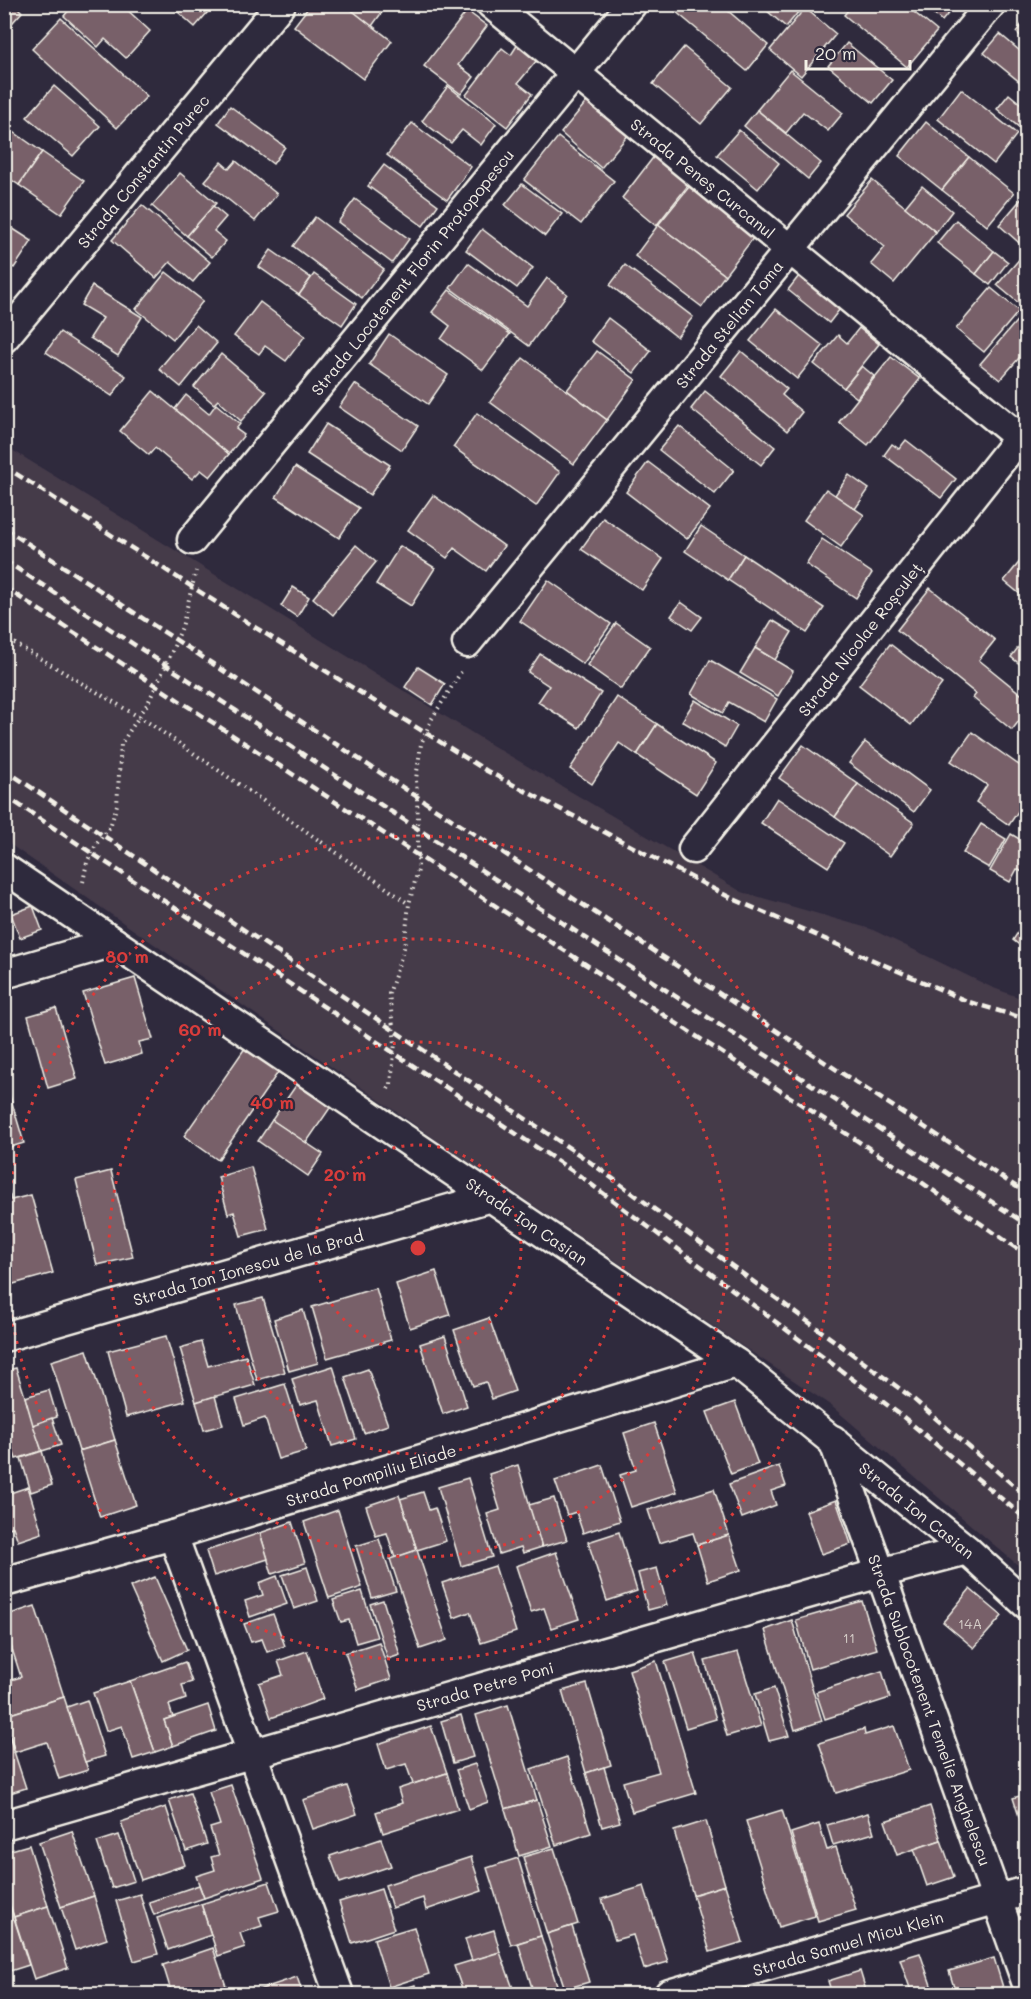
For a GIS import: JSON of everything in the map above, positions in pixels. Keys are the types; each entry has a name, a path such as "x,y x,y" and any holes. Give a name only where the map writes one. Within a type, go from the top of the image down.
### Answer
{"street":[{"name":"Strada Constantin Purec","path":"4,338 281,4"},
{"name":"Strada Peneș Curcanul","path":"491,4 790,249 1024,436"},
{"name":"Strada Locotenent Florin Protopopescu","path":"192,540 632,4"},
{"name":"Strada Stelian Toma","path":"467,643 991,4"},
{"name":"Strada Nicolae Roșculeț","path":"693,849 1024,436"},
{"name":"Strada Ion Casian","path":"4,868 736,1363 967,1550 1026,1604"},
{"path":"4,974 114,942"},
{"name":"Strada Ion Ionescu de la Brad","path":"4,1337 491,1197"},
{"name":"Strada Pompiliu Eliade","path":"4,1582 172,1535 736,1363"},
{"name":"Strada Sublocotenent Temelie Anghelescu","path":"832,1440 1026,1981"},
{"path":"172,1535 339,1995"},
{"name":"Strada Petre Poni","path":"4,1826 880,1573 967,1550"},
{"name":"Strada Samuel Micu Klein","path":"669,1995 1026,1891"}],"path":[{"path":"78,918 87,862 97,843 110,827 117,805 121,744 157,686 182,627 196,571 192,540"},
{"path":"4,637 139,717 409,904"},
{"path":"372,1117 391,1084 395,1043 389,993 404,948 409,904 418,870 416,779 421,744 431,720 455,680 478,651 467,643"}],"shaded area":[{"path":"4,445 500,750 742,892 871,929 991,987 1026,1000 1026,1572 830,1405 460,1156 5,841"}],"building":[{"path":"4,4 14,4 22,12 4,32"},
{"path":"74,4 121,4 150,31 126,58 105,39 98,47 64,16"},
{"path":"169,4 211,4 213,6 195,27"},
{"path":"311,4 344,4 392,41 363,79 294,26"},
{"path":"344,4 388,4 372,26"},
{"path":"671,4 720,4 768,45 747,71 669,6"},
{"path":"759,4 803,4 804,5 786,27"},
{"path":"853,4 877,4 884,10 888,4 904,4 937,31 907,67 844,15"},
{"path":"922,4 956,4 942,21"},
{"path":"805,8 836,34 801,76 770,50"},
{"path":"467,11 487,26 458,65 474,77 461,94 424,66"},
{"path":"61,18 147,96 117,128 32,49"},
{"path":"1026,19 1026,41 1016,32"},
{"path":"1000,34 1026,56 1026,87 984,53"},
{"path":"847,43 892,80 873,103 828,66"},
{"path":"518,44 537,60 518,83 532,94 507,127 466,95 502,48 511,55"},
{"path":"684,47 732,87 701,124 653,84"},
{"path":"790,70 843,113 828,131 803,112 786,133 757,110"},
{"path":"54,86 100,126 73,156 27,117"},
{"path":"448,86 496,124 481,145 462,130 451,143 422,121"},
{"path":"961,89 1017,134 994,164 938,119"},
{"path":"1009,94 1026,108 1026,133 997,109"},
{"path":"588,100 629,134 601,168 561,133"},
{"path":"230,106 285,147 273,164 218,123"},
{"path":"757,110 821,163 808,179 744,126"},
{"path":"926,122 969,157 942,190 899,156"},
{"path":"412,123 471,167 447,200 387,155"},
{"path":"8,128 42,152 19,185 4,175 4,134"},
{"path":"739,130 779,163 758,189 717,155"},
{"path":"558,137 614,181 581,224 524,180"},
{"path":"42,152 84,181 61,214 19,185"},
{"path":"655,155 690,183 656,226 622,198"},
{"path":"969,157 1014,193 987,226 942,190"},
{"path":"236,161 277,194 255,221 205,181 221,162 229,169"},
{"path":"384,165 438,205 423,226 368,186"},
{"path":"180,173 216,203 187,236 152,206"},
{"path":"872,180 936,232 894,283 871,264 885,247 844,214"},
{"path":"522,184 562,214 545,236 505,205"},
{"path":"922,186 952,211 936,232 905,207"},
{"path":"689,187 754,237 725,275 658,225"},
{"path":"1023,197 1026,201 1026,249 999,225"},
{"path":"355,199 409,239 392,263 338,222"},
{"path":"142,205 210,262 193,282 170,262 156,278 112,240"},
{"path":"213,206 226,217 214,231 226,241 212,257 187,236"},
{"path":"315,217 384,269 362,298 293,246"},
{"path":"956,220 994,251 976,274 937,243"},
{"path":"4,223 32,241 14,268 4,261"},
{"path":"658,225 725,275 702,307 635,256"},
{"path":"482,229 533,268 517,288 466,250"},
{"path":"271,250 311,278 299,295 259,267"},
{"path":"994,251 1008,262 990,285 976,274"},
{"path":"1022,256 1026,260 1026,298 1021,305 997,285"},
{"path":"468,263 527,306 547,278 567,294 529,346 450,288"},
{"path":"625,265 693,317 677,337 610,285"},
{"path":"166,272 203,301 173,339 136,309"},
{"path":"802,272 843,305 829,323 788,290"},
{"path":"314,274 356,304 342,325 299,295"},
{"path":"92,286 142,317 118,356 90,338 103,318 81,305"},
{"path":"991,288 1019,311 984,352 956,329"},
{"path":"449,290 510,334 483,370 441,339 450,326 432,312"},
{"path":"260,302 305,336 286,361 265,346 259,354 234,336"},
{"path":"776,309 823,346 797,379 750,341"},
{"path":"1026,310 1026,350 1000,380 980,364"},
{"path":"608,318 651,351 634,373 591,341"},
{"path":"196,325 217,343 181,387 159,369"},
{"path":"859,328 879,344 844,388 814,364 838,335 847,343"},
{"path":"60,332 126,376 112,396 46,352"},
{"path":"389,334 448,375 428,404 369,364"},
{"path":"597,351 636,380 607,420 567,390"},
{"path":"741,351 787,389 782,395 802,412 787,431 721,376"},
{"path":"221,354 266,392 241,421 218,400 214,404 194,387"},
{"path":"891,357 920,379 868,445 839,422"},
{"path":"523,358 607,420 574,464 490,402"},
{"path":"862,366 874,376 857,398 844,388"},
{"path":"355,384 418,426 402,450 339,407"},
{"path":"153,391 229,454 210,477 201,470 192,479 155,448 149,455 120,431"},
{"path":"705,391 775,447 761,465 691,409"},
{"path":"186,395 209,414 216,404 240,424 236,429 244,435 229,454 175,409"},
{"path":"477,413 560,472 536,506 453,447"},
{"path":"326,424 390,465 370,495 307,454"},
{"path":"679,426 734,470 715,494 659,450"},
{"path":"906,440 956,479 941,498 884,455 892,444 899,449"},
{"path":"648,462 710,509 687,539 626,492"},
{"path":"295,467 359,508 339,538 276,497"},
{"path":"849,475 869,489 855,509 835,495"},
{"path":"826,489 864,515 841,547 804,520"},
{"path":"433,495 504,546 486,571 454,548 447,558 408,530"},
{"path":"603,518 663,559 642,590 581,549"},
{"path":"701,526 744,555 728,580 685,551"},
{"path":"822,539 872,573 856,598 806,564"},
{"path":"356,545 376,562 333,615 313,598"},
{"path":"400,546 435,568 411,606 376,584"},
{"path":"1026,554 1026,599 1004,581"},
{"path":"744,555 824,608 807,633 728,580"},
{"path":"548,580 611,624 583,664 520,621"},
{"path":"293,587 309,597 297,617 281,606"},
{"path":"930,588 995,640 979,660 1026,698 1026,712 1012,730 973,698 976,694 897,630"},
{"path":"681,602 702,617 692,630 671,616"},
{"path":"772,620 792,632 775,660 755,648"},
{"path":"616,623 650,647 621,689 587,665"},
{"path":"1026,637 1026,669 1011,657"},
{"path":"890,644 942,684 911,725 859,685"},
{"path":"755,648 793,671 778,696 740,673"},
{"path":"540,654 601,693 579,728 538,702 549,686 528,672"},
{"path":"710,660 777,699 764,722 729,702 723,713 691,694"},
{"path":"418,667 445,684 432,705 405,687"},
{"path":"617,697 657,724 637,755 619,743 592,784 570,769"},
{"path":"695,700 737,726 725,747 682,721"},
{"path":"657,724 716,763 696,794 637,755"},
{"path":"972,732 1026,770 1026,787 1023,792 1026,794 1026,799 1009,825 976,802 987,785 951,761"},
{"path":"865,742 930,790 914,812 849,763"},
{"path":"803,745 858,784 835,817 779,778"},
{"path":"858,784 914,823 890,856 835,817"},
{"path":"777,798 844,843 828,867 761,823"},
{"path":"981,824 1006,839 989,868 963,853"},
{"path":"1011,834 1026,843 1026,874 1017,869 1010,882 990,871"},
{"path":"33,906 42,930 20,938 11,914"},
{"path":"1026,920 1026,950 1013,940"},
{"path":"135,978 153,1039 139,1042 142,1054 105,1065 83,993"},
{"path":"56,1008 77,1079 48,1088 28,1016"},
{"path":"245,1048 279,1071 218,1160 184,1136"},
{"path":"4,1076 24,1143 4,1149"},
{"path":"297,1084 330,1108 306,1143 272,1120"},
{"path":"272,1120 323,1154 308,1176 258,1141"},
{"path":"251,1167 268,1229 241,1236 234,1212 228,1214 218,1177"},
{"path":"111,1171 133,1257 97,1265 76,1180"},
{"path":"4,1184 7,1184 11,1200 31,1195 53,1273 6,1286 4,1279"},
{"path":"436,1271 450,1315 410,1328 396,1284"},
{"path":"376,1288 391,1340 327,1358 312,1307"},
{"path":"263,1298 285,1372 257,1380 236,1305"},
{"path":"303,1310 318,1363 289,1371 274,1319"},
{"path":"489,1318 515,1391 492,1399 486,1382 473,1386 454,1330"},
{"path":"166,1336 185,1401 126,1417 108,1351"},
{"path":"445,1336 467,1406 443,1414 420,1344"},
{"path":"201,1342 208,1366 246,1356 255,1385 196,1402 180,1348"},
{"path":"87,1350 115,1440 79,1451 51,1361"},
{"path":"333,1366 356,1439 332,1446 318,1400 300,1405 292,1379"},
{"path":"16,1368 42,1451 16,1459 4,1424 4,1371"},
{"path":"368,1369 388,1425 364,1433 345,1377"},
{"path":"285,1384 306,1451 278,1459 265,1418 244,1425 236,1399"},
{"path":"49,1390 57,1417 33,1425 25,1397"},
{"path":"215,1396 223,1425 204,1430 196,1402"},
{"path":"735,1402 758,1464 731,1474 707,1412"},
{"path":"52,1418 61,1445 42,1451 33,1425"},
{"path":"654,1423 677,1492 631,1507 620,1475 636,1470 624,1433"},
{"path":"115,1440 136,1505 100,1517 79,1451"},
{"path":"42,1451 52,1485 31,1492 21,1458"},
{"path":"518,1465 542,1547 523,1553 521,1547 499,1554 487,1514 500,1510 489,1474"},
{"path":"602,1465 620,1521 583,1533 576,1512 567,1515 555,1481"},
{"path":"779,1466 786,1486 771,1491 776,1505 742,1518 729,1484"},
{"path":"468,1478 492,1557 461,1566 438,1487"},
{"path":"28,1487 42,1533 18,1541 13,1527 4,1529 4,1495"},
{"path":"714,1489 729,1535 697,1545 693,1533 659,1543 648,1510"},
{"path":"423,1492 429,1510 435,1508 446,1541 417,1550 400,1499"},
{"path":"399,1495 417,1550 395,1558 387,1533 376,1536 366,1506"},
{"path":"554,1498 567,1540 542,1547 529,1505"},
{"path":"836,1500 851,1544 821,1554 806,1511"},
{"path":"338,1510 362,1587 329,1598 304,1522"},
{"path":"292,1522 305,1563 272,1574 260,1533"},
{"path":"619,1532 637,1591 607,1601 588,1542"},
{"path":"260,1533 268,1559 214,1576 206,1551"},
{"path":"729,1535 741,1570 708,1581 697,1545"},
{"path":"379,1539 396,1591 372,1598 356,1546"},
{"path":"417,1550 447,1640 420,1649 390,1559"},
{"path":"556,1552 579,1619 551,1628 544,1608 531,1612 516,1566"},
{"path":"495,1566 516,1632 481,1643 470,1612 454,1618 442,1583"},
{"path":"307,1567 318,1601 294,1609 282,1575"},
{"path":"657,1568 667,1605 648,1610 638,1573"},
{"path":"277,1576 287,1604 250,1617 245,1601 263,1595 259,1583"},
{"path":"155,1577 187,1650 163,1661 130,1587"},
{"path":"970,1589 1002,1616 974,1648 943,1622"},
{"path":"362,1591 377,1637 356,1643 349,1620 341,1622 333,1600"},
{"path":"383,1600 400,1655 388,1659 370,1604"},
{"path":"862,1601 877,1649 810,1669 796,1620"},
{"path":"35,1606 64,1697 4,1716 4,1682 21,1677 4,1624 4,1616"},
{"path":"273,1614 285,1646 267,1652 262,1639 251,1642 244,1624"},
{"path":"792,1620 822,1721 795,1730 765,1630"},
{"path":"379,1642 391,1679 358,1690 345,1653"},
{"path":"307,1651 323,1699 271,1718 259,1683 283,1675 278,1661"},
{"path":"738,1652 761,1726 727,1736 705,1661"},
{"path":"695,1653 716,1719 686,1728 665,1662"},
{"path":"656,1661 696,1793 632,1812 623,1782 659,1772 629,1670"},
{"path":"185,1662 192,1682 182,1685 186,1699 169,1705 173,1717 164,1720 173,1746 155,1752 130,1681"},
{"path":"882,1671 890,1698 825,1719 816,1692"},
{"path":"130,1681 155,1752 133,1759 122,1726 106,1731 93,1693"},
{"path":"587,1684 611,1765 586,1773 562,1691"},
{"path":"774,1688 789,1736 769,1741 755,1694"},
{"path":"64,1697 88,1770 59,1779 47,1742 15,1752 4,1716"},
{"path":"87,1700 105,1756 85,1762 67,1707"},
{"path":"208,1705 216,1731 173,1746 164,1720"},
{"path":"508,1705 537,1800 505,1809 476,1715"},
{"path":"461,1715 473,1757 453,1763 441,1721"},
{"path":"4,1721 26,1788 4,1795"},
{"path":"431,1726 447,1773 413,1784 406,1764 386,1770 378,1744"},
{"path":"894,1726 909,1770 836,1793 819,1743 864,1729 865,1735"},
{"path":"567,1757 591,1833 556,1845 531,1769"},
{"path":"475,1764 488,1802 469,1809 456,1770"},
{"path":"604,1767 620,1822 602,1827 586,1773"},
{"path":"447,1773 458,1809 383,1833 376,1812 402,1803 398,1789"},
{"path":"231,1785 263,1878 204,1898 196,1876 215,1870 211,1857 219,1855 210,1828 220,1825 209,1792"},
{"path":"347,1786 357,1814 313,1829 303,1800"},
{"path":"190,1793 207,1844 186,1851 169,1800"},
{"path":"1026,1794 1026,1838 1013,1798"},
{"path":"537,1800 552,1846 519,1856 505,1809"},
{"path":"930,1806 941,1840 897,1855 885,1821"},
{"path":"166,1807 185,1865 141,1880 121,1822"},
{"path":"782,1810 815,1916 779,1927 746,1821"},
{"path":"868,1813 874,1833 833,1845 827,1825"},
{"path":"706,1821 725,1885 693,1895 674,1831"},
{"path":"819,1824 827,1850 836,1847 856,1910 818,1921 791,1833"},
{"path":"72,1831 94,1896 61,1907 39,1842"},
{"path":"119,1835 134,1881 112,1888 97,1842"},
{"path":"381,1839 391,1866 340,1883 330,1856"},
{"path":"941,1840 954,1877 927,1886 914,1849"},
{"path":"29,1845 48,1906 14,1917 4,1887 4,1852"},
{"path":"554,1848 578,1924 547,1934 523,1857"},
{"path":"471,1857 482,1891 426,1910 423,1898 392,1908 385,1885"},
{"path":"518,1858 541,1936 511,1945 487,1868"},
{"path":"269,1882 279,1911 259,1917 262,1926 240,1933 245,1947 218,1956 201,1904"},
{"path":"199,1885 204,1898 154,1915 149,1902"},
{"path":"725,1885 743,1942 710,1952 693,1895"},
{"path":"644,1886 668,1962 644,1969 633,1935 615,1940 602,1899"},
{"path":"4,1887 29,1965 4,1973"},
{"path":"381,1889 394,1929 352,1943 339,1902"},
{"path":"140,1894 158,1954 134,1961 116,1901"},
{"path":"94,1896 107,1939 75,1950 61,1907"},
{"path":"201,1904 211,1935 168,1950 157,1918"},
{"path":"48,1906 68,1968 34,1979 14,1917"},
{"path":"572,1926 589,1982 565,1989 547,1934"},
{"path":"414,1927 429,1974 389,1987 374,1939"},
{"path":"494,1930 500,1952 472,1961 465,1939"},
{"path":"541,1936 559,1992 534,1994 518,1943"},
{"path":"213,1948 227,1989 210,1994 172,1994 163,1965"},
{"path":"500,1952 515,1994 483,1994 481,1989 464,1994 454,1966"},
{"path":"920,1953 934,1994 912,1994 900,1959"},
{"path":"994,1958 1005,1994 956,1994 949,1971"},
{"path":"860,1971 867,1994 832,1994 828,1981"},
{"path":"297,1977 303,1994 246,1994"},
{"path":"415,1985 418,1994 387,1994"},
{"path":"449,1988 452,1994 431,1994"}],"railway":[{"path":"4,466 253,626 487,771 731,898 969,1002 1026,1019"},
{"path":"4,528 1026,1193"},
{"path":"4,560 1026,1224"},
{"path":"4,587 921,1182 1026,1255"},
{"path":"4,769 590,1162 911,1397 1026,1496"},
{"path":"4,795 580,1176 902,1416 1026,1519"}]}
